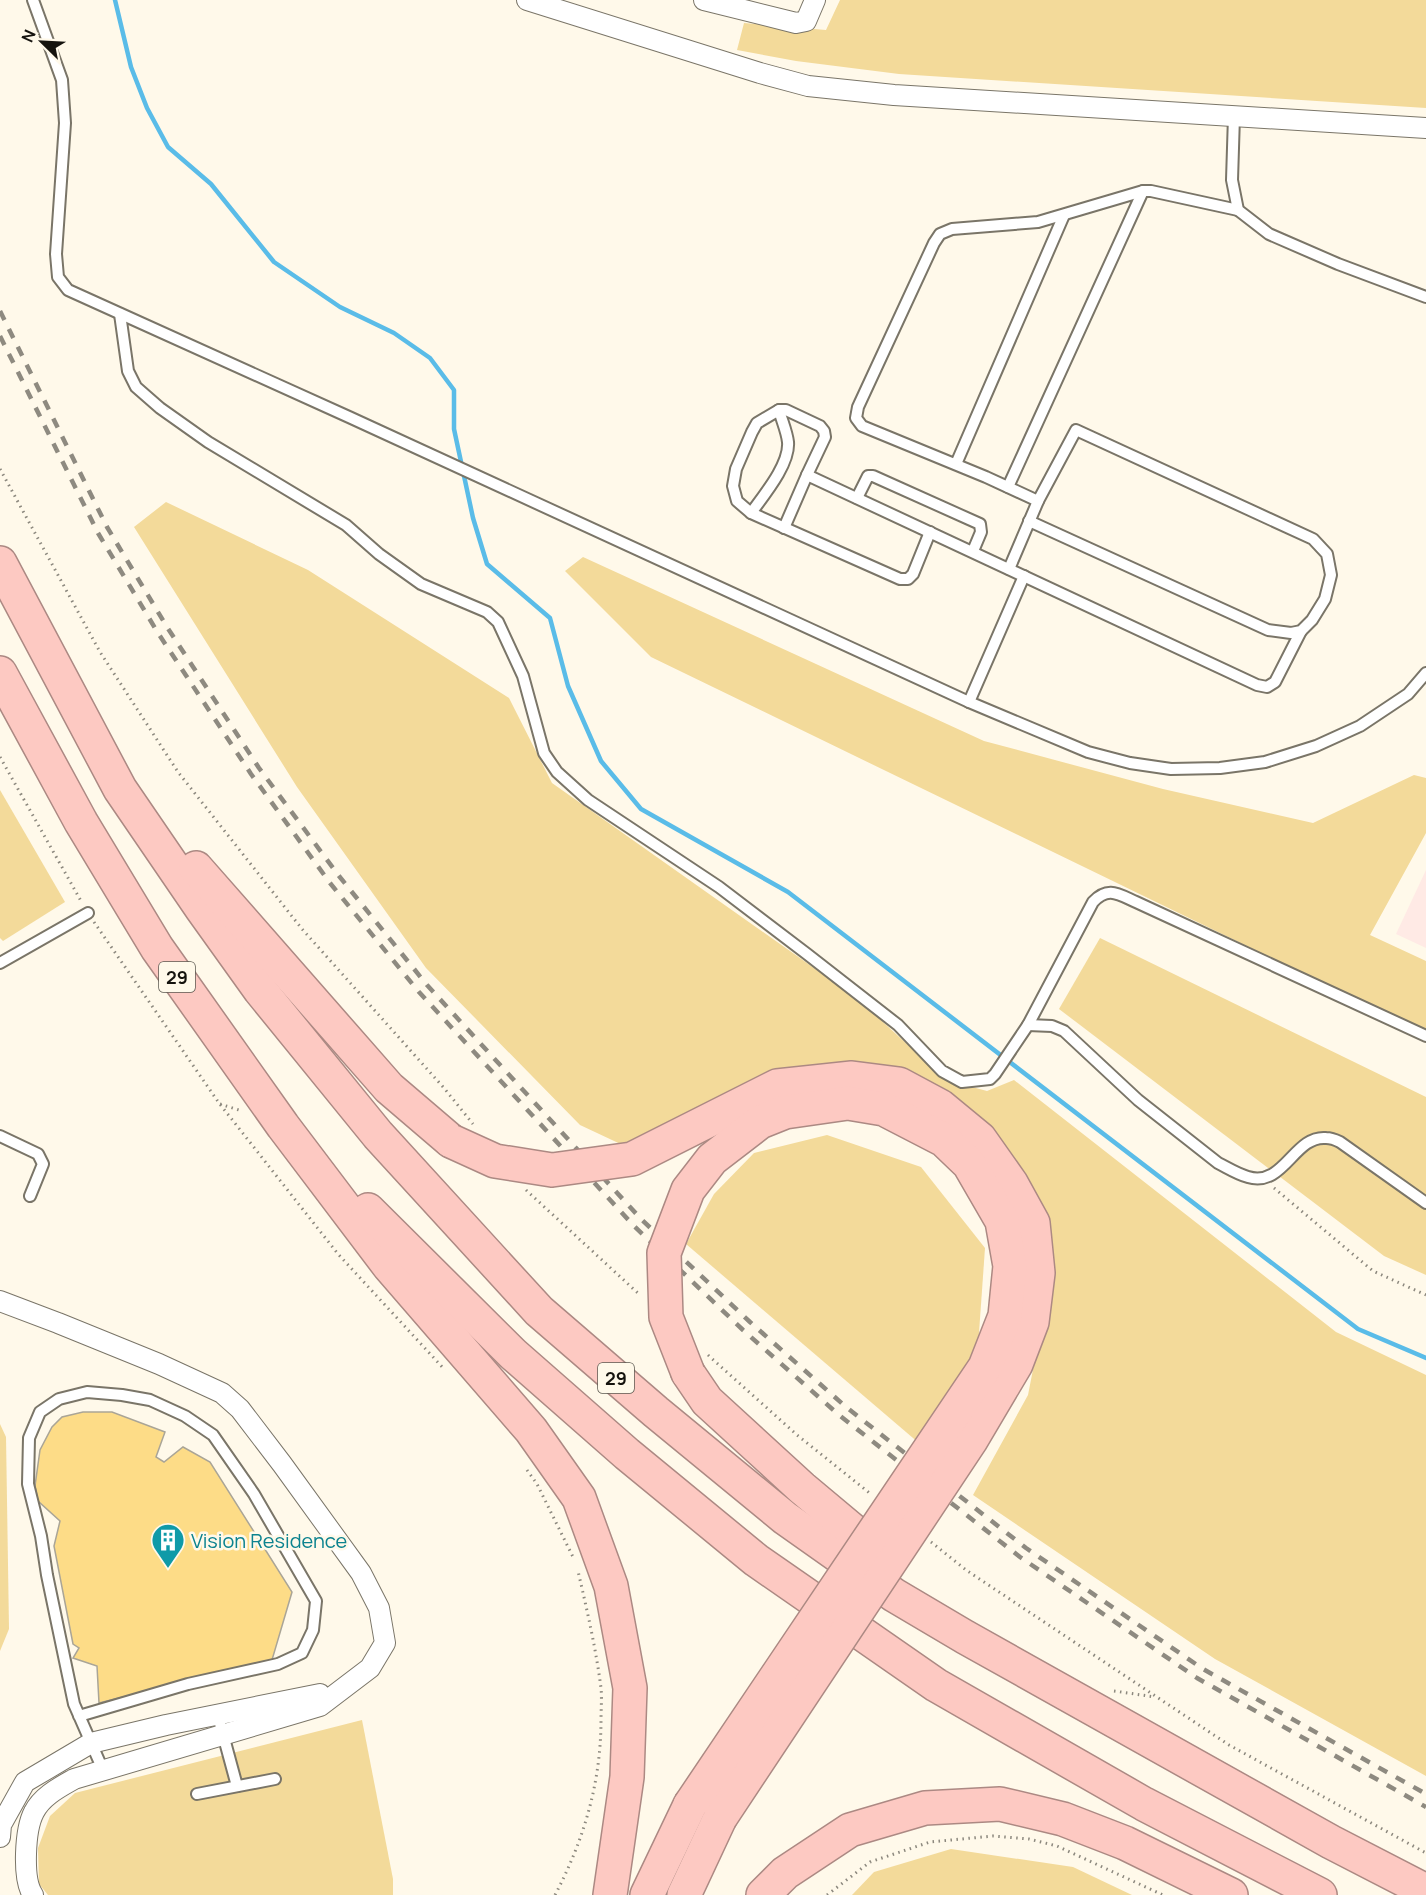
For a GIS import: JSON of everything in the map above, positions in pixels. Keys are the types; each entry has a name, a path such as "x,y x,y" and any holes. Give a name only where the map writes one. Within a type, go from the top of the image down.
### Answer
{"highway":[{"name":"29","path":"0,563 120,789 260,990 378,1135 539,1311 784,1518 894,1595 1321,1836 1426,1891"},
{"path":"31,623 201,875 389,1088 462,1132 495,1161 552,1170 632,1159 777,1086 852,1078 899,1084 940,1107 980,1139 1011,1183 1033,1223 1038,1273 1032,1322 1016,1365 971,1440 720,1818 684,1895"},
{"name":"29","path":"0,673 81,822 157,948 284,1126 513,1354 627,1454 756,1560 936,1685 1144,1804 1320,1895"},
{"path":"647,1895 690,1805 985,1368 1005,1316 1010,1266 1002,1221 969,1164 944,1140 884,1109 848,1103 785,1112 760,1122 712,1159 688,1190 664,1253 666,1317 695,1362 707,1401 802,1488 909,1578 1170,1751"},
{"path":"284,1126 389,1266 531,1430 579,1498 611,1586 630,1688 627,1777 610,1895"},
{"path":"763,1895 784,1873 850,1830 926,1808 1000,1804 1063,1819 1125,1843 1231,1895"}],"street":[{"path":"527,0 760,74 808,86 894,95 1426,128"},
{"path":"704,0 796,23 806,21 815,0"},
{"path":"0,1301 159,1364 222,1393 240,1409 361,1573 379,1608 385,1643 370,1668 320,1706 220,1725 75,1779 48,1796 34,1812 25,1850 29,1889 33,1895"},
{"path":"0,1837 1,1825 24,1782 91,1743 166,1725 220,1725"}],"lane":[{"path":"33,0 62,80 65,123 56,254 58,278 68,290 969,702 1088,752 1130,763 1171,769 1220,768 1275,759 1316,746 1360,726 1408,694 1426,673"},
{"path":"1234,116 1232,180 1238,210"},
{"path":"1038,501 956,464 862,426 856,418 858,407 940,234 952,230 1038,222 1150,190 1238,210 1269,234 1338,264 1425,296"},
{"path":"1008,488 1143,191"},
{"path":"956,464 1064,215"},
{"path":"120,314 128,371 136,387 160,408 208,442 346,525 379,554 421,584 487,612 498,622 523,676 544,753 556,772 588,800 719,887 798,947 898,1025 942,1071 962,1082 990,1079 995,1074 1025,1029 1088,910 1100,895 1109,892 1136,902 1426,1036"},
{"path":"752,513 775,480 785,460 788,444 779,410"},
{"path":"784,528 825,437 824,430 820,426 786,410 779,410 758,423 752,432 733,478 737,501 752,513 784,528 900,579 908,579 913,574 930,532"},
{"path":"807,475 1247,680 1267,687 1275,682 1302,631 1312,621 1325,599 1331,575 1327,554 1313,539 1076,430 1038,501 1009,569"},
{"path":"857,498 868,476 873,476 980,524 981,532 973,551"},
{"path":"1029,521 1268,630 1292,633 1302,631"},
{"path":"969,702 1024,576"},
{"path":"0,963 88,913"},
{"path":"1025,1029 1052,1026 1064,1031 1138,1100 1218,1162 1249,1178 1264,1178 1276,1173 1312,1141 1326,1138 1340,1142 1426,1203"},
{"path":"0,1136 38,1154 43,1164 30,1197"},
{"path":"79,1716 188,1684 278,1664 302,1653 313,1630 316,1600 254,1494 213,1435 185,1416 150,1400 87,1392 59,1399 40,1412 29,1437 28,1484 41,1536 74,1704 79,1716 103,1770"},
{"path":"220,1725 237,1786"},
{"path":"197,1794 275,1779"}],"path":[{"path":"0,469 100,652 178,772 302,929 444,1088 462,1132"},
{"path":"0,757 88,913 219,1103 338,1254 448,1374"},
{"path":"1264,1178 1290,1203 1373,1271 1426,1295"},
{"path":"523,1187 530,1196 641,1296"},
{"path":"695,1362 797,1435 877,1499"},
{"path":"524,1466 537,1484 577,1567 601,1690 601,1742 597,1781 583,1834 555,1895"},
{"path":"931,1542 966,1570 1229,1745 1426,1853"},
{"path":"827,1895 870,1862 930,1842 993,1836 1029,1839 1057,1846 1162,1895"}],"shaded area":[{"path":"840,0 1426,0 1426,108 899,74 796,61 737,50 744,23 826,30"},
{"path":"166,502 308,570 509,698 552,783 858,999 946,1080 987,1091 1014,1080 1336,1332 1426,1375 1426,1776 1215,1659 973,1495 1028,1395 1047,1298 922,1084 629,1148 580,1125 426,968 297,787 134,527"},
{"path":"583,557 984,741 1163,789 1313,823 1414,775 1426,778 1426,833 1370,935 1426,961 1426,1033 651,657 565,571"},
{"path":"0,790 65,902 3,941 0,938"},
{"path":"1426,870 1426,948 1396,934"},
{"path":"1100,938 1426,1097 1426,1275 1384,1256 1059,1009"},
{"path":"827,1135 921,1167 985,1248 978,1347 920,1444 686,1244 714,1194 754,1153"},
{"path":"0,1424 6,1437 9,1629 0,1651"},
{"path":"362,1720 393,1879 393,1895 48,1895 39,1884 38,1848 50,1816 75,1793"},
{"path":"951,1849 1073,1867 1132,1895 852,1895 874,1872"}],"building":[{"name":"Vision Residence","path":"83,1412 112,1412 165,1432 156,1457 164,1462 183,1447 210,1462 292,1592 272,1660 99,1703 97,1666 73,1658 79,1648 73,1644 54,1546 60,1521 38,1501 35,1486 40,1450 52,1427 62,1417"}],"waterway":[{"path":"115,0 131,67 147,108 168,147 211,184 274,262 340,307 394,333 430,358 454,390 454,429 473,518 487,564 550,618 568,686 601,761 641,809 788,892 1358,1329 1426,1358"}],"railway":[{"path":"0,311 107,527 167,627 259,768 339,876 427,985 641,1219 750,1322 846,1407 1026,1548 1203,1669 1426,1794"},
{"path":"0,336 98,533 158,633 251,774 330,883 419,992 634,1226 743,1330 839,1415 1020,1557 1197,1678 1426,1807"}],"place":[{"name":"Vision Residence","path":"168,1569"}]}
